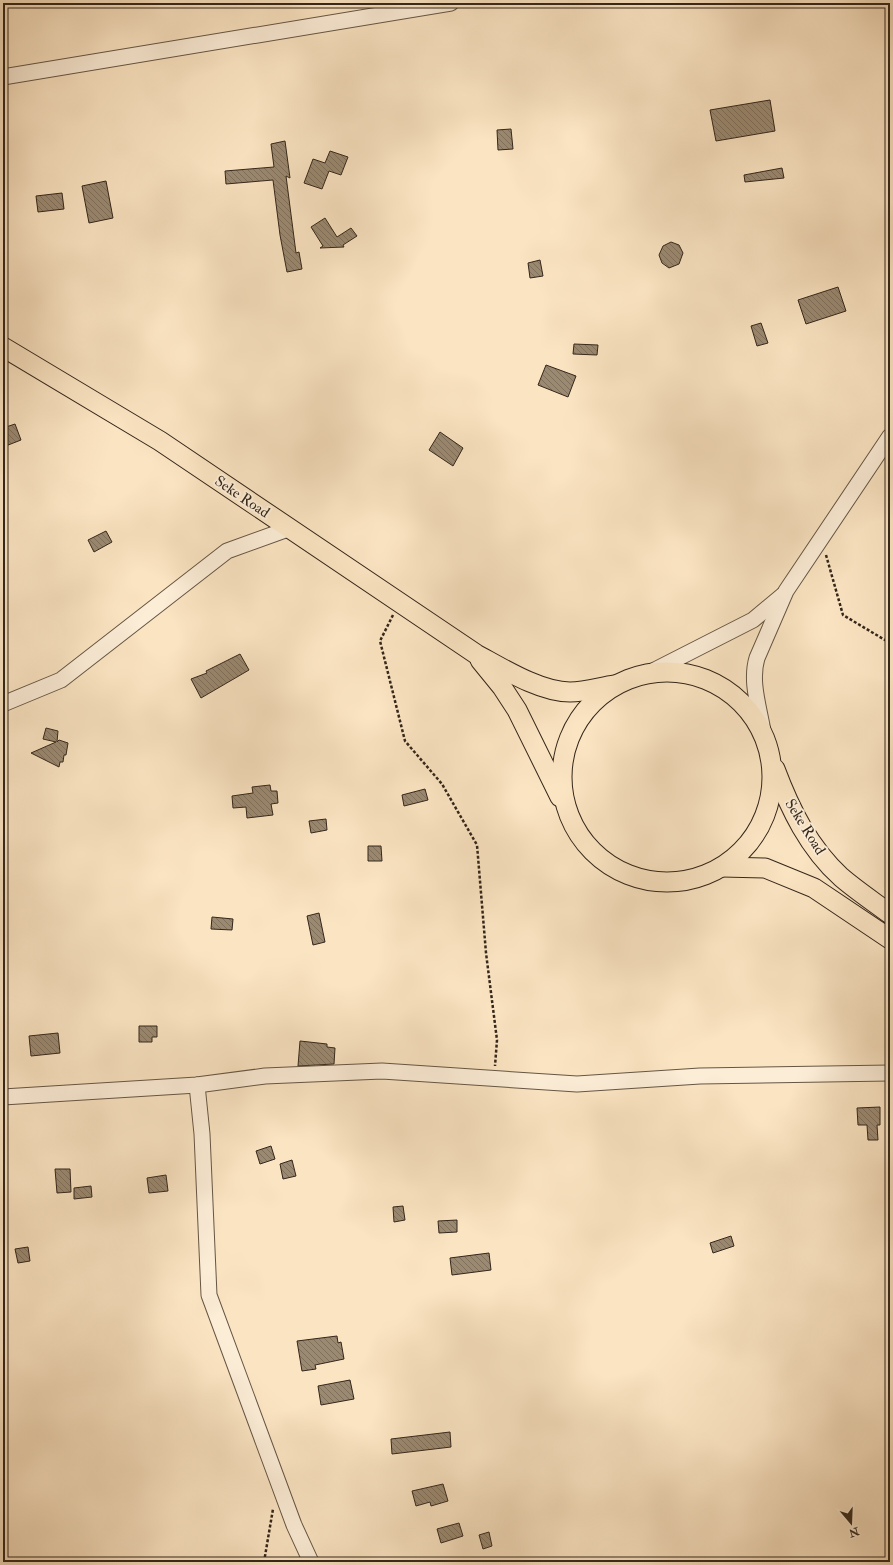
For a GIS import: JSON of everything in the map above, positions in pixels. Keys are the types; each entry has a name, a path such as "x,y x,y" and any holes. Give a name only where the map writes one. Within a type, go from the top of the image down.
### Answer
{"main road":[{"name":"Seke Road","path":"3,347 160,441 476,654"},
{"path":"476,654 512,673 553,690 570,692 615,685"},
{"path":"476,654 502,687 517,710 566,808"},
{"name":"Seke Road","path":"772,761 773,781 770,802 763,821 748,844 739,854 722,867 703,876 682,881 661,882 640,879 620,872 602,860 586,845 574,828 566,808 562,785 563,761 569,738 580,717 596,699 615,685 631,678 647,674 670,672 693,675 715,682 734,695 745,706 763,731 772,761 785,795 816,850 841,877 890,914"},
{"name":"Seke Road","path":"722,867 765,868 814,888 890,939"}],"street":[{"path":"3,76 451,3"},
{"path":"763,731 754,683 754,668 786,592 890,436"},
{"path":"3,704 61,680 227,551 288,528"},
{"path":"647,674 753,620 786,592"},
{"path":"3,1097 197,1085 265,1076 382,1071 577,1084 700,1076 890,1073"},
{"path":"197,1085 202,1134 209,1296 294,1525 311,1562"}],"path":[{"path":"822,539 843,615 890,643"},
{"path":"399,603 380,641 405,741 442,784 477,845 486,953 497,1040 494,1078"},
{"path":"264,1562 278,1481"}],"building":[{"path":"770,100 775,131 716,141 710,110"},
{"path":"511,129 513,149 498,150 497,130"},
{"path":"285,141 290,178 286,176 296,253 299,252 302,269 287,272 280,235 273,180 226,184 225,171 274,167 271,144"},
{"path":"330,151 348,157 341,175 329,171 322,189 304,183 313,159 325,163"},
{"path":"782,168 784,178 745,182 744,175"},
{"path":"106,181 113,218 89,223 82,186"},
{"path":"62,193 64,209 38,212 36,196"},
{"path":"325,218 337,237 351,228 357,236 343,245 344,247 320,248 323,246 311,227"},
{"path":"671,242 679,245 683,253 679,264 669,268 662,263 659,255 663,246"},
{"path":"540,260 543,276 530,278 528,263"},
{"path":"838,287 846,311 806,324 798,300"},
{"path":"761,323 768,343 757,346 751,326"},
{"path":"574,344 598,345 597,355 573,354"},
{"path":"546,365 576,376 568,397 538,385"},
{"path":"15,424 21,440 3,447 3,428"},
{"path":"440,432 463,448 453,466 429,450"},
{"path":"106,531 112,542 94,552 88,540"},
{"path":"240,654 249,670 201,698 191,679 207,673 206,671"},
{"path":"46,728 58,731 57,742 59,740 68,743 66,755 64,755 63,762 60,762 59,767 31,753 56,742 43,739"},
{"path":"270,785 271,791 277,791 278,803 271,804 273,815 247,818 246,807 233,808 232,796 253,793 252,787"},
{"path":"425,789 428,800 404,806 402,795"},
{"path":"326,819 327,830 311,833 309,821"},
{"path":"368,846 381,846 382,861 368,861"},
{"path":"319,913 325,942 313,945 307,916"},
{"path":"212,917 233,919 232,930 211,929"},
{"path":"139,1026 157,1026 157,1037 152,1037 152,1042 139,1042"},
{"path":"58,1033 60,1053 31,1056 29,1036"},
{"path":"300,1041 327,1044 327,1047 335,1048 334,1064 298,1066"},
{"path":"880,1107 880,1125 877,1125 878,1140 868,1140 867,1125 858,1125 857,1108"},
{"path":"271,1146 275,1159 260,1164 256,1151"},
{"path":"292,1160 296,1176 283,1179 280,1164"},
{"path":"55,1169 70,1169 71,1192 57,1193"},
{"path":"166,1175 168,1191 149,1193 147,1178"},
{"path":"91,1186 92,1197 74,1199 74,1188"},
{"path":"403,1206 405,1220 394,1222 393,1207"},
{"path":"457,1220 457,1232 439,1233 438,1221"},
{"path":"731,1236 734,1246 713,1253 710,1243"},
{"path":"28,1247 30,1261 18,1263 15,1249"},
{"path":"489,1253 491,1270 452,1275 450,1258"},
{"path":"337,1336 338,1343 341,1342 344,1359 315,1365 316,1369 302,1371 297,1341"},
{"path":"350,1380 354,1399 321,1405 318,1386"},
{"path":"450,1432 451,1447 392,1454 391,1439"},
{"path":"443,1484 448,1501 431,1506 430,1502 416,1506 412,1491"},
{"path":"459,1523 463,1536 441,1543 437,1529"},
{"path":"489,1532 492,1546 483,1549 479,1535"}]}
